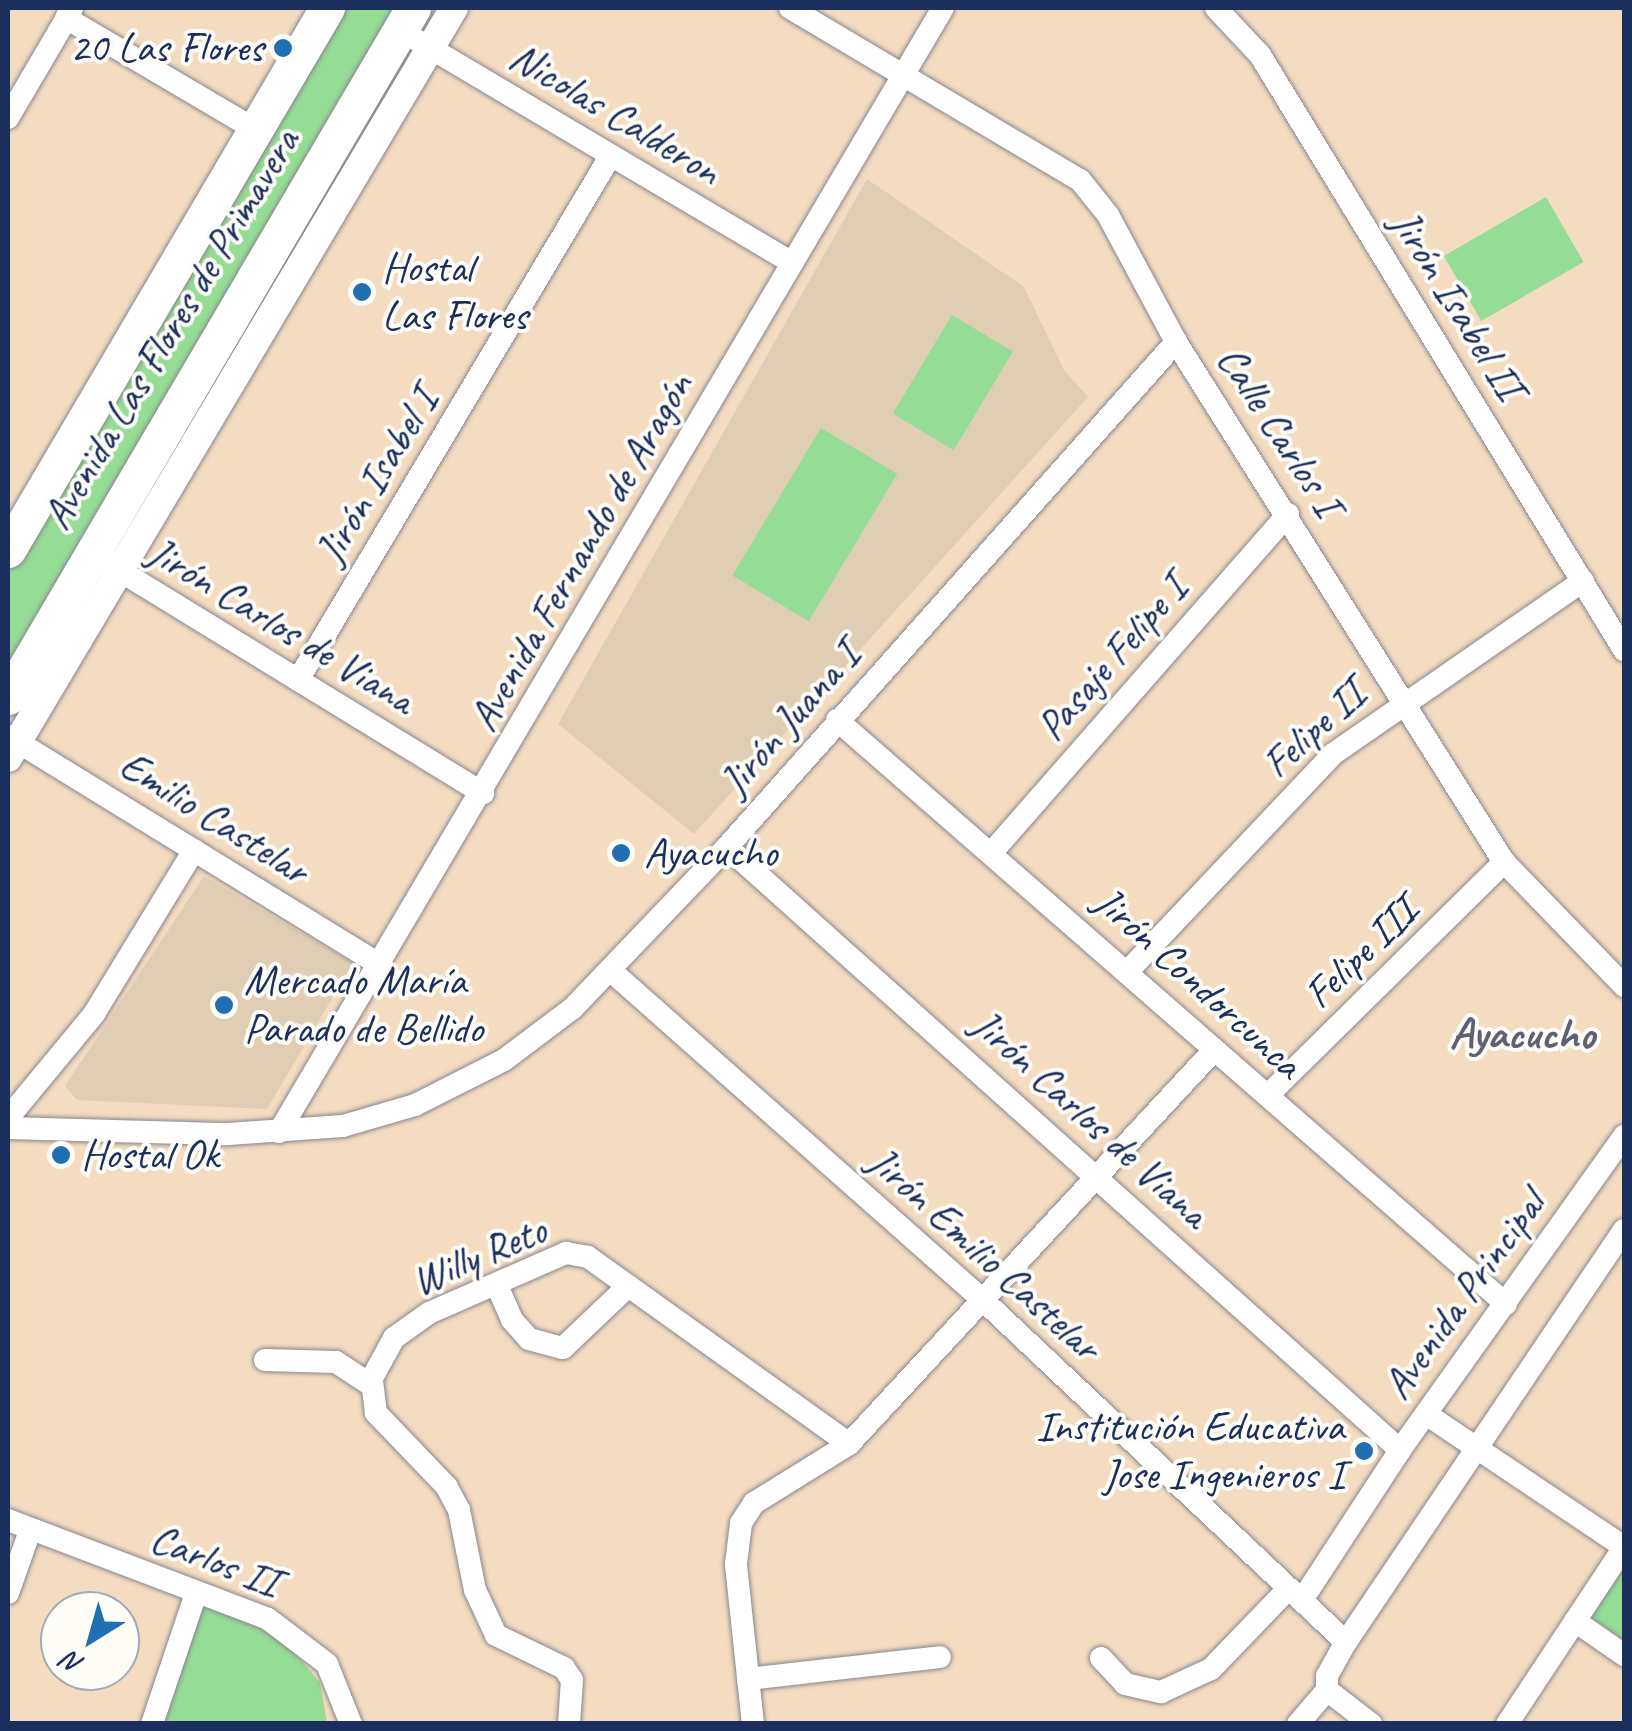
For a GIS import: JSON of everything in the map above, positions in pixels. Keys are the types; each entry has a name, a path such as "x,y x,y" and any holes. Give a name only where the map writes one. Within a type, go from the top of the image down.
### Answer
{"main road":[{"name":"Avenida Las Flores de Primavera","path":"8,550 327,8"},
{"name":"Avenida Las Flores de Primavera","path":"8,698 105,562 414,29"}],"street":[{"path":"414,29 454,8"},
{"name":"Calle Carlos I","path":"790,8 1080,180 1108,215 1176,342 1504,862 1624,986"},
{"name":"Avenida Fernando de Aragón","path":"279,1132 483,793 943,8"},
{"name":"Jirón Isabel II","path":"1224,11 1260,55 1624,650"},
{"path":"8,118 69,13 256,130"},
{"name":"Nicolas Calderon","path":"414,29 611,155 792,262"},
{"name":"Jirón Isabel I","path":"298,680 611,155"},
{"name":"Jirón Juana I","path":"8,1128 279,1132 378,1118 468,1082 561,1018 610,970 727,847 1176,342"},
{"name":"Pasaje Felipe I","path":"993,851 1288,514"},
{"path":"11,745 105,562"},
{"name":"Jirón Carlos de Viana","path":"105,562 483,793"},
{"name":"Felipe II","path":"1128,971 1333,754 1403,700 1583,581"},
{"name":"Jirón Condorcunca","path":"838,720 993,851 1506,1304"},
{"name":"Emilio Castelar","path":"11,745 194,850 380,965"},
{"name":"Jirón Carlos de Viana","path":"727,847 1100,1177 1400,1450"},
{"path":"8,1118 94,1014 194,850"},
{"name":"Felipe III","path":"1268,1095 1504,862"},
{"name":"Jirón Emilio Castelar","path":"610,970 985,1302 1346,1642"},
{"path":"753,1724 740,1636 740,1523 754,1503 848,1444 985,1302 1215,1049"},
{"name":"Avenida Principal","path":"1101,1658 1126,1684 1161,1692 1211,1669 1296,1594 1624,1136"},
{"path":"1298,1724 1327,1690 1328,1676 1346,1642 1474,1445 1624,1230"},
{"name":"Willy Reto","path":"371,1385 394,1338 430,1313 498,1288 566,1253 588,1257 848,1444"},
{"path":"498,1288 529,1339 562,1348 628,1286"},
{"path":"265,1360 336,1362 371,1385 376,1413 447,1487 459,1510 475,1590 496,1635 564,1668 572,1680 570,1724"},
{"path":"1426,1414 1624,1547 1506,1724"},
{"name":"Carlos II","path":"8,1520 196,1592 298,1638 327,1664 351,1724"},
{"path":"8,1593 30,1531"},
{"path":"152,1724 196,1592"},
{"path":"1575,1621 1624,1655"},
{"path":"748,1679 940,1657"},
{"path":"1327,1690 1371,1724"}],"shaded area":[{"path":"867,179 1024,287 1064,370 1088,397 694,834 558,724"},
{"name":"Mercado María Parado de Bellido","path":"204,876 353,963 267,1109 77,1100 65,1086"}],"green space":[{"path":"341,8 400,8 8,665 8,575"},
{"path":"1546,197 1584,262 1481,321 1444,256"},
{"path":"952,315 1013,352 954,450 893,414"},
{"path":"821,428 897,474 809,621 732,575"},
{"path":"1624,1560 1624,1641 1585,1613"},
{"path":"219,1606 287,1643 320,1683 327,1723 161,1724 201,1609"}],"place":[{"name":"20 Las Flores","path":"283,48"},
{"name":"Hostal Las Flores","path":"362,292"},
{"name":"Ayacucho","path":"621,853"},
{"name":"Mercado María Parado de Bellido","path":"224,1005"},
{"name":"Hostal Ok","path":"61,1155"},
{"name":"Institución Educativa Jose Ingenieros I","path":"1364,1451"}],"district":[{"name":"Ayacucho","path":"1522,1034"}]}
